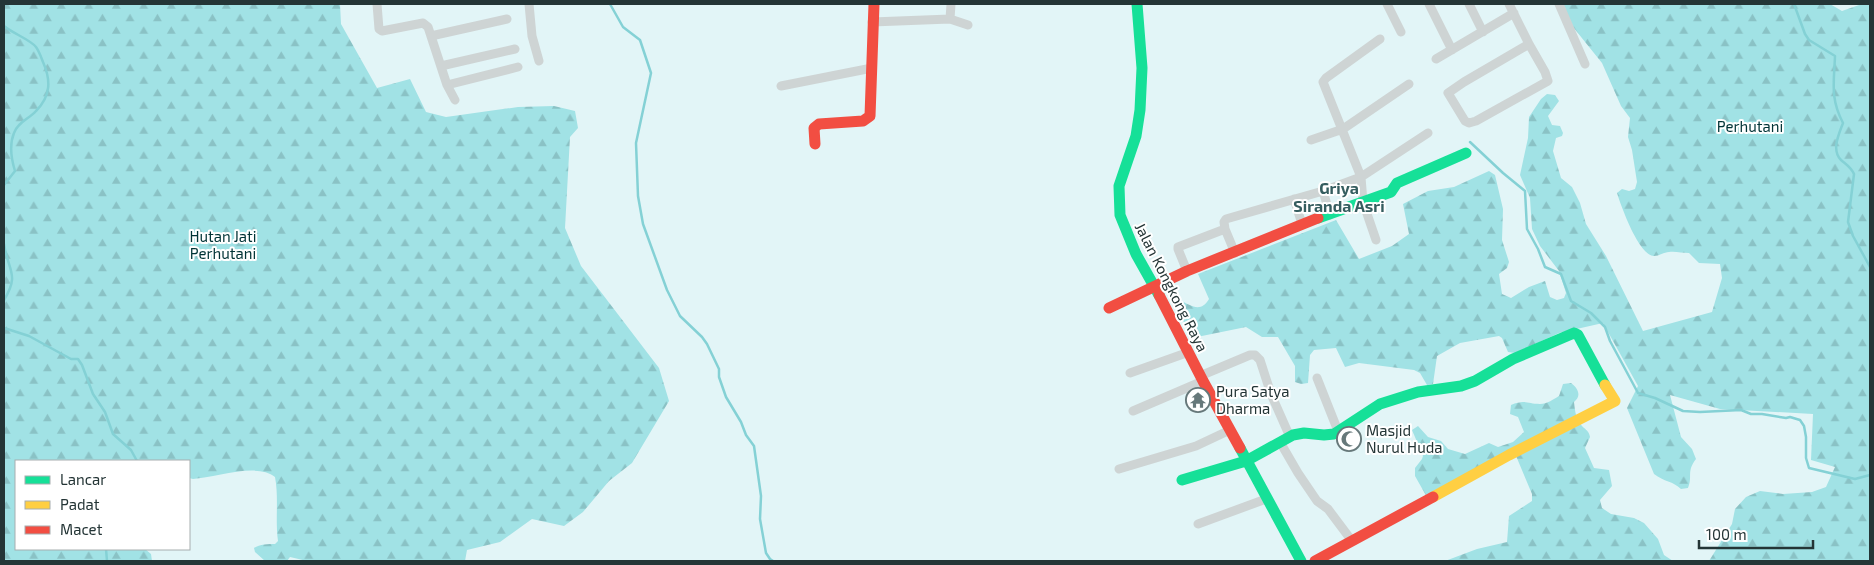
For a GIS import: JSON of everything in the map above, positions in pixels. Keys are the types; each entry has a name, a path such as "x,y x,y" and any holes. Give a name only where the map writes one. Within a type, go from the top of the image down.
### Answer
{"street":[{"path":"377,4 379,28 382,31 423,23 428,27 447,85 455,100"},
{"path":"529,4 532,36 539,61"},
{"path":"815,144 814,128 818,124 863,121 870,116 874,4"},
{"path":"950,19 951,4"},
{"name":"Jalan Kongkong Raya","path":"1137,4 1142,68 1140,110 1136,136 1119,186 1120,215 1126,232 1202,378 1301,561"},
{"path":"1387,4 1401,32"},
{"path":"1429,4 1452,50"},
{"path":"1469,4 1483,32"},
{"path":"1509,4 1548,81 1476,121 1469,123 1465,121 1448,93 1529,44"},
{"path":"1559,4 1585,64"},
{"path":"1436,59 1514,13"},
{"path":"431,36 507,19"},
{"path":"872,22 950,19 968,25"},
{"path":"1376,240 1363,202 1361,177 1323,82 1380,39"},
{"path":"441,66 515,49"},
{"path":"447,85 518,67"},
{"path":"781,86 872,68"},
{"path":"1311,140 1343,129 1409,84"},
{"path":"1235,253 1225,229 1224,222 1226,219 1323,191 1361,177 1428,133"},
{"path":"1109,308 1155,288 1187,271 1302,224 1391,192 1397,182 1466,153"},
{"path":"1323,191 1330,215"},
{"path":"1294,199 1302,224"},
{"path":"1187,271 1178,247 1225,229"},
{"path":"1182,480 1246,461 1285,439 1304,433 1329,435 1380,404 1418,392 1461,386 1475,381 1507,362 1570,334 1578,335 1615,402 1509,455 1315,561"},
{"path":"1130,373 1189,352"},
{"path":"1133,411 1255,354 1260,360 1298,473 1317,501 1328,509 1352,541"},
{"path":"1317,378 1338,431"},
{"path":"1119,469 1196,446 1230,430"},
{"path":"1198,524 1266,499"}],"green space":[{"name":"Hutan Jati Perhutani","path":"4,4 340,4 341,24 377,88 410,79 426,112 446,117 518,107 554,106 575,111 578,128 570,137 565,228 581,266 659,368 669,401 632,463 609,481 583,512 564,526 532,519 500,542 467,550 465,561 307,561 290,557 287,561 265,561 255,552 254,548 261,545 275,544 278,541 275,477 267,473 247,471 193,479 190,478 190,460 15,460 15,550 146,550 151,554 152,561 4,561"},
{"name":"Perhutani","path":"1562,4 1830,4 1842,11 1862,4 1870,4 1870,561 1709,561 1732,524 1735,509 1746,497 1760,491 1783,494 1812,492 1826,487 1835,467 1811,460 1813,414 1720,409 1670,395 1681,437 1692,449 1696,459 1691,467 1688,488 1681,489 1654,474 1627,408 1638,386 1603,323 1559,333 1515,353 1508,352 1502,338 1499,336 1460,343 1437,356 1433,384 1427,385 1420,373 1414,370 1359,363 1345,367 1336,348 1314,350 1310,355 1308,383 1301,384 1295,382 1295,366 1278,337 1262,337 1246,327 1192,338 1173,301 1180,300 1196,307 1203,306 1206,303 1209,299 1198,274 1336,220 1359,259 1392,246 1409,234 1403,204 1428,191 1454,187 1489,171 1495,175 1503,209 1502,240 1509,262 1507,268 1499,274 1502,294 1511,298 1529,287 1545,281 1550,297 1557,300 1564,298 1566,293 1559,271 1540,246 1532,229 1530,198 1520,175 1528,138 1529,117 1541,99 1547,94 1555,95 1559,101 1548,116 1552,125 1560,126 1563,133 1562,136 1556,138 1553,151 1561,178 1572,187 1580,203 1586,224 1606,256 1643,331 1712,312 1722,278 1720,264 1699,263 1689,253 1671,252 1654,256 1648,254 1642,248 1631,229 1617,193 1622,189 1629,191 1635,189 1637,182 1628,137 1630,118 1621,106 1602,63 1569,22"},
{"path":"1571,383 1578,392 1578,397 1574,402 1577,418 1590,437 1585,448 1594,468 1609,470 1612,486 1600,500 1602,508 1611,514 1634,518 1644,523 1658,539 1664,555 1673,561 1445,561 1477,549 1507,542 1509,516 1532,501 1532,494 1514,451 1428,499 1415,476 1415,468 1423,456 1412,430 1418,426 1428,437 1441,441 1448,449 1465,454 1489,443 1498,447 1513,442 1524,432 1518,417 1510,414 1511,405 1523,402 1540,404 1548,402 1559,396 1563,384"}],"waterway":[{"path":"610,4 623,27 640,40 651,73 636,143 638,196 643,224 667,290 680,316 707,344 719,369 719,377 726,397 754,446 761,496 760,519 766,553 773,561"},
{"path":"1794,4 1809,40 1835,56 1834,98 1843,123 1836,147 1838,156 1854,174 1848,222 1853,236 1870,267"},
{"path":"4,26 36,47 46,69 48,81 45,100 33,114 18,126 14,133 11,142 11,152 15,171 4,185"},
{"path":"1470,142 1525,191 1527,229 1545,267 1561,274 1571,301 1591,313 1605,327 1610,341 1638,393 1655,398 1683,411 1741,410 1751,414 1790,417 1800,420 1804,426 1806,458 1809,468 1855,479 1870,475"},
{"path":"4,244 12,272 11,284 4,300"},
{"path":"4,328 29,336 71,359 78,359 93,394 105,412 113,434 131,450 136,460"},
{"path":"106,550 107,561"}],"traffic: fast":[{"path":"1137,4 1142,68 1140,110 1136,136 1119,186 1120,215 1136,254 1159,295"},
{"path":"1318,218 1391,192 1397,183 1466,153"},
{"path":"1182,480 1246,461 1293,435 1304,433 1334,434 1380,404 1418,392 1461,386 1475,381 1513,359 1574,333 1578,335 1605,385"},
{"path":"1240,448 1301,561"}],"traffic: slow":[{"path":"1433,497 1509,455 1615,401 1605,385"}],"traffic: jam":[{"path":"815,144 814,128 819,124 863,121 870,116 874,4"},
{"path":"1109,308 1187,271 1318,218"},
{"path":"1159,295 1240,448"},
{"path":"1315,561 1433,497"}],"place":[{"name":"Pura Satya Dharma","path":"1198,400"},
{"name":"Masjid Nurul Huda","path":"1349,439"}],"district":[{"name":"Griya Siranda Asri","path":"1339,196"}]}
